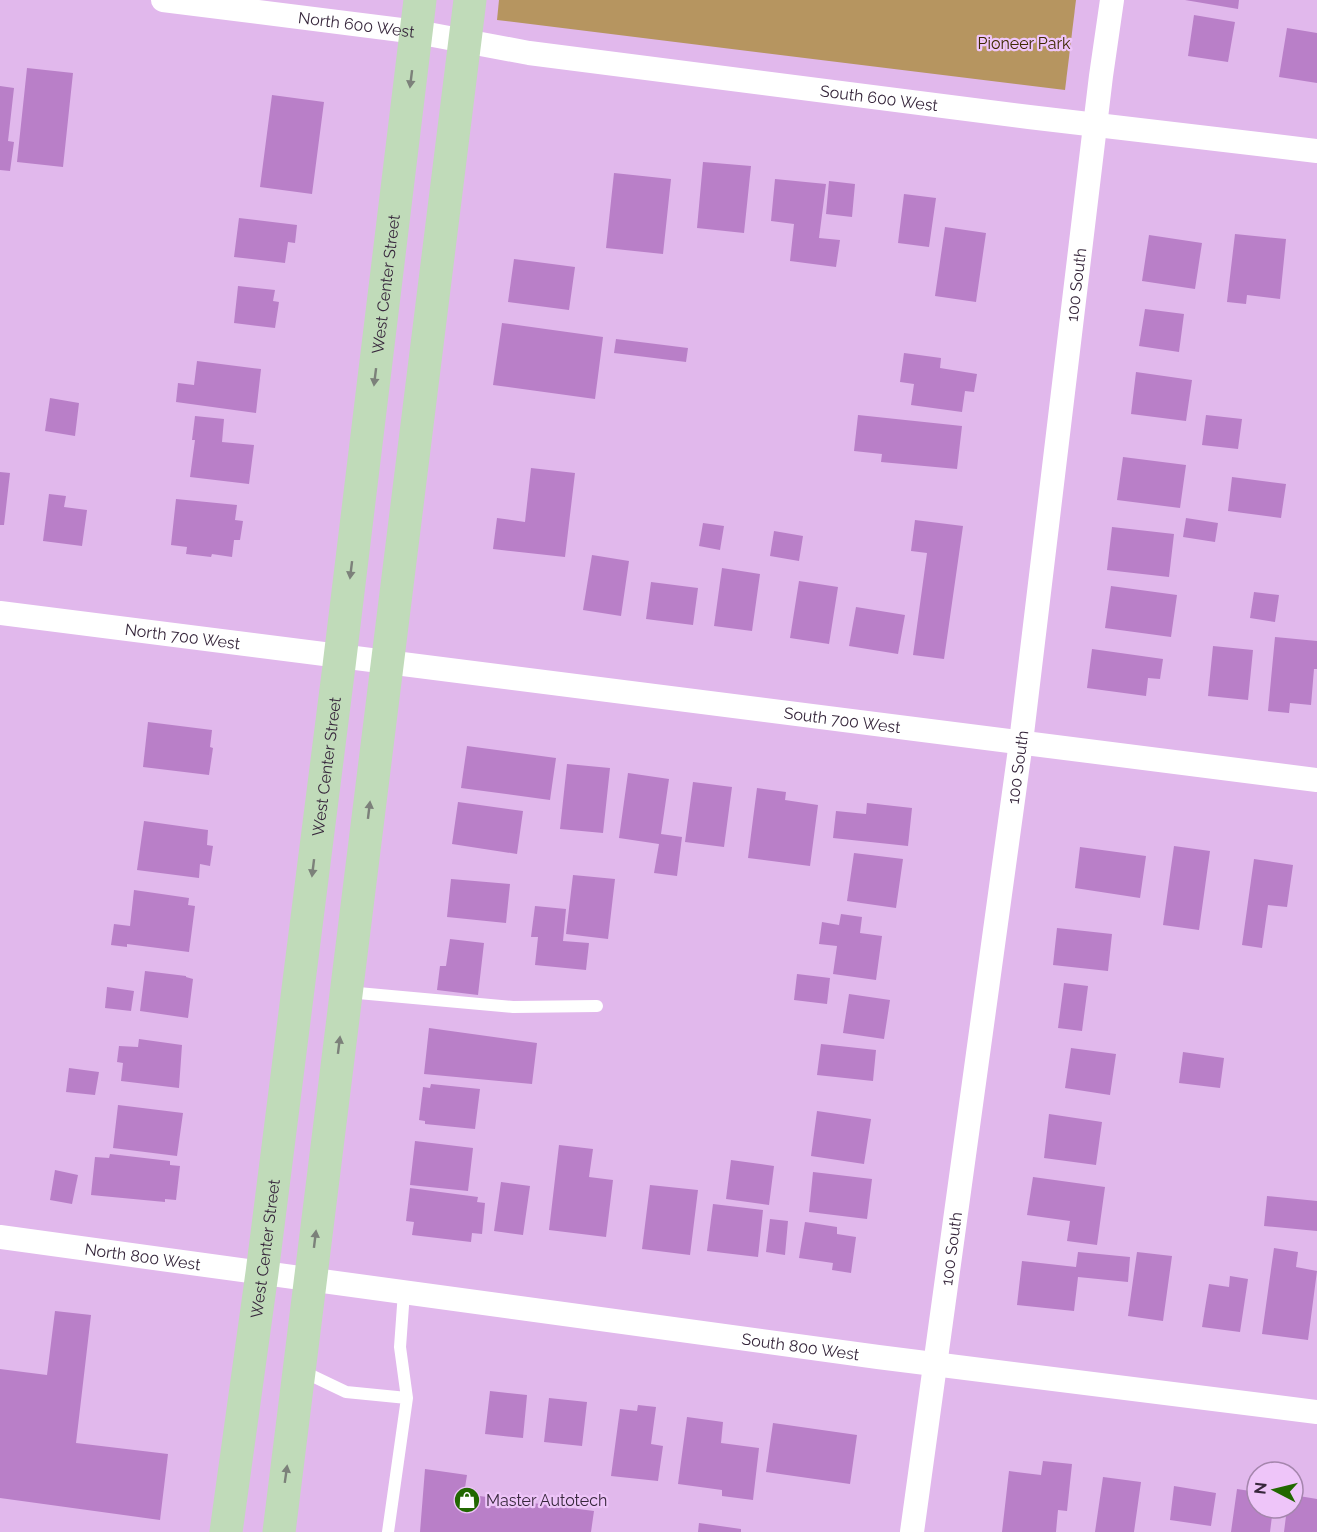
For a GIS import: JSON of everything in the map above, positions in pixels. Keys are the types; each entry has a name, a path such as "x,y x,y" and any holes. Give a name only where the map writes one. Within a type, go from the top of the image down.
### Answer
{"main road":[{"name":"West Center Street","path":"226,1532 286,1277 346,992 365,658 442,37 420,0"},
{"name":"West Center Street","path":"279,1532 300,1370 286,1277 442,37 470,0"}],"street":[{"name":"North 600 West","path":"163,0 442,37"},
{"name":"100 South","path":"912,1532 1021,742 1112,0"},
{"name":"South 600 West","path":"442,37 528,53 1317,151"},
{"name":"North 700 West","path":"0,613 365,658"},
{"name":"South 700 West","path":"365,658 1317,780"},
{"name":"North 800 West","path":"0,1237 286,1277"},
{"name":"South 800 West","path":"286,1277 934,1364 1317,1412"}],"lane":[{"path":"346,992 513,1007 597,1006"},
{"path":"388,1532 407,1398 400,1347 404,1292"},
{"path":"300,1370 346,1392 407,1398"}],"green space":[{"name":"Pioneer Park","path":"499,0 1076,0 1065,90 497,20"}],"building":[{"path":"1185,0 1239,0 1238,9"},
{"path":"1194,15 1235,22 1228,62 1188,56"},
{"path":"1287,28 1317,33 1317,83 1279,77"},
{"path":"27,68 73,73 63,167 17,162"},
{"path":"0,86 14,88 8,141 14,142 10,171 0,170"},
{"path":"272,95 324,102 312,194 260,187"},
{"path":"703,162 751,166 744,233 697,228"},
{"path":"614,173 671,179 663,254 606,248"},
{"path":"775,179 826,184 819,238 840,240 836,267 790,261 794,224 771,221"},
{"path":"829,181 855,184 852,217 826,214"},
{"path":"904,194 936,198 929,247 898,243"},
{"path":"239,218 297,225 295,243 288,242 285,263 234,257"},
{"path":"945,227 986,233 976,302 935,296"},
{"path":"1235,234 1286,239 1280,299 1247,295 1246,304 1227,302"},
{"path":"1149,235 1202,243 1195,289 1142,281"},
{"path":"514,259 575,267 569,310 508,302"},
{"path":"238,286 275,290 273,301 279,302 275,328 234,323"},
{"path":"1145,309 1184,314 1179,352 1139,346"},
{"path":"502,323 603,337 595,399 493,385"},
{"path":"616,339 688,348 686,362 614,353"},
{"path":"904,353 941,358 940,368 977,374 974,392 965,391 962,412 911,405 914,384 900,382"},
{"path":"197,361 261,369 256,413 176,402 178,383 194,385"},
{"path":"1136,372 1192,380 1186,421 1131,414"},
{"path":"50,398 79,403 75,436 45,431"},
{"path":"858,415 962,426 957,469 881,462 882,454 854,451"},
{"path":"1206,415 1242,419 1238,449 1202,445"},
{"path":"195,416 224,419 222,442 254,445 249,484 190,477 195,440 192,440"},
{"path":"1123,457 1186,465 1180,508 1117,500"},
{"path":"531,468 575,473 565,557 493,549 497,518 525,522"},
{"path":"0,472 10,473 4,525 0,525"},
{"path":"1232,477 1286,484 1281,518 1228,511"},
{"path":"49,494 66,496 64,507 87,510 82,546 43,541"},
{"path":"176,499 237,505 235,520 243,521 240,540 234,540 232,557 186,554 187,547 171,545"},
{"path":"1186,518 1218,523 1215,542 1183,537"},
{"path":"915,520 963,526 944,659 913,655 927,553 911,551"},
{"path":"703,523 724,526 720,550 699,546"},
{"path":"1112,527 1174,534 1169,577 1107,570"},
{"path":"774,531 803,536 799,561 770,556"},
{"path":"592,555 629,561 621,616 583,610"},
{"path":"722,568 760,574 752,631 714,626"},
{"path":"799,581 838,587 829,644 790,638"},
{"path":"651,582 698,588 693,625 646,619"},
{"path":"1111,586 1177,595 1171,637 1105,628"},
{"path":"1254,592 1279,595 1275,622 1250,618"},
{"path":"856,607 905,615 898,654 849,646"},
{"path":"1275,637 1317,641 1317,669 1314,669 1311,705 1290,703 1289,713 1268,711"},
{"path":"1213,646 1253,650 1248,700 1208,696"},
{"path":"1092,649 1163,659 1160,679 1148,678 1146,696 1087,688"},
{"path":"148,722 212,730 210,747 213,748 209,775 143,767"},
{"path":"467,746 556,758 550,800 461,788"},
{"path":"567,764 610,768 603,833 560,829"},
{"path":"628,773 669,779 661,834 682,837 677,876 654,873 659,844 619,838"},
{"path":"693,782 732,787 724,847 685,842"},
{"path":"757,788 786,792 785,800 818,805 810,866 748,858"},
{"path":"458,802 523,811 517,854 452,844"},
{"path":"867,803 912,808 908,846 833,838 836,811 866,814"},
{"path":"144,821 208,830 207,845 213,846 210,866 200,864 199,878 137,870"},
{"path":"1174,846 1210,851 1199,930 1163,925"},
{"path":"1080,847 1146,856 1140,898 1075,888"},
{"path":"854,853 903,859 896,908 847,901"},
{"path":"1254,859 1293,865 1287,907 1268,905 1262,948 1242,945"},
{"path":"573,875 615,879 608,939 566,934"},
{"path":"451,879 510,884 506,923 447,917"},
{"path":"134,890 189,898 188,905 195,906 189,952 127,944 127,947 111,945 114,924 130,926"},
{"path":"535,906 566,909 563,941 589,943 586,970 535,965 538,937 531,937"},
{"path":"841,914 862,917 860,933 882,936 876,980 833,974 837,946 819,944 822,922 839,925"},
{"path":"1057,928 1112,934 1108,971 1053,965"},
{"path":"450,939 484,943 478,995 437,990 440,966 446,966"},
{"path":"145,971 186,976 193,979 188,1018 140,1011"},
{"path":"797,974 830,978 827,1004 794,1000"},
{"path":"1064,983 1088,986 1082,1031 1058,1028"},
{"path":"107,987 134,991 131,1011 105,1008"},
{"path":"849,994 890,1000 884,1039 843,1033"},
{"path":"429,1028 537,1043 532,1084 424,1074"},
{"path":"139,1039 182,1045 179,1088 121,1081 123,1063 117,1062 119,1046 138,1047"},
{"path":"821,1044 876,1050 873,1081 817,1075"},
{"path":"1071,1048 1116,1054 1110,1095 1065,1088"},
{"path":"1183,1052 1224,1058 1220,1088 1179,1083"},
{"path":"69,1068 99,1072 95,1095 66,1092"},
{"path":"431,1084 480,1089 475,1129 425,1124 425,1121 419,1120 423,1087 430,1088"},
{"path":"118,1105 183,1113 177,1156 113,1148"},
{"path":"817,1111 871,1119 864,1164 811,1156"},
{"path":"1049,1114 1102,1122 1096,1165 1044,1158"},
{"path":"415,1141 473,1148 468,1191 410,1185"},
{"path":"559,1145 593,1149 589,1177 613,1180 606,1237 549,1230"},
{"path":"110,1154 170,1161 170,1165 180,1166 176,1200 165,1199 165,1202 91,1195 95,1157 109,1158"},
{"path":"731,1160 774,1166 769,1205 726,1199"},
{"path":"55,1170 78,1175 72,1204 50,1200"},
{"path":"813,1172 872,1179 867,1219 809,1212"},
{"path":"1033,1177 1105,1187 1097,1245 1067,1241 1070,1221 1027,1215"},
{"path":"501,1182 530,1186 523,1235 494,1231"},
{"path":"650,1185 698,1190 690,1255 642,1249"},
{"path":"410,1188 478,1197 477,1202 485,1203 482,1234 472,1233 471,1242 412,1235 414,1222 406,1221"},
{"path":"1267,1196 1317,1201 1317,1231 1264,1226"},
{"path":"713,1204 763,1210 758,1257 707,1251"},
{"path":"770,1219 788,1221 785,1255 766,1252"},
{"path":"805,1222 837,1227 837,1234 856,1237 851,1273 832,1270 833,1263 799,1258"},
{"path":"1274,1248 1298,1252 1296,1267 1317,1271 1308,1340 1262,1334"},
{"path":"1078,1252 1130,1257 1128,1282 1078,1277 1074,1311 1017,1305 1022,1261 1076,1267"},
{"path":"1137,1252 1172,1256 1163,1321 1128,1316"},
{"path":"1230,1276 1248,1279 1240,1332 1202,1327 1209,1284 1229,1287"},
{"path":"55,1311 91,1315 76,1443 168,1454 160,1520 0,1498 0,1369 47,1375"},
{"path":"490,1391 527,1395 523,1438 485,1434"},
{"path":"549,1398 587,1402 582,1446 544,1442"},
{"path":"638,1405 656,1407 651,1444 663,1446 658,1481 611,1476 620,1409 637,1411"},
{"path":"687,1417 723,1422 721,1443 759,1448 753,1500 722,1496 722,1490 678,1484"},
{"path":"773,1423 857,1435 850,1484 766,1472"},
{"path":"1043,1461 1072,1464 1067,1511 1058,1510 1056,1532 1002,1532 1009,1471 1041,1475"},
{"name":"Master Autotech","path":"425,1469 467,1475 464,1494 594,1511 591,1532 420,1532"},
{"path":"1103,1477 1141,1482 1134,1532 1095,1532"},
{"path":"1174,1486 1216,1493 1211,1526 1170,1520"},
{"path":"1237,1489 1245,1490 1245,1520 1272,1520 1270,1532 1231,1532"},
{"path":"1305,1497 1317,1499 1317,1532 1284,1532 1286,1520 1305,1520"},
{"path":"699,1523 741,1529 741,1532 698,1532"}],"place":[{"name":"Master Autotech","path":"467,1500"}]}
